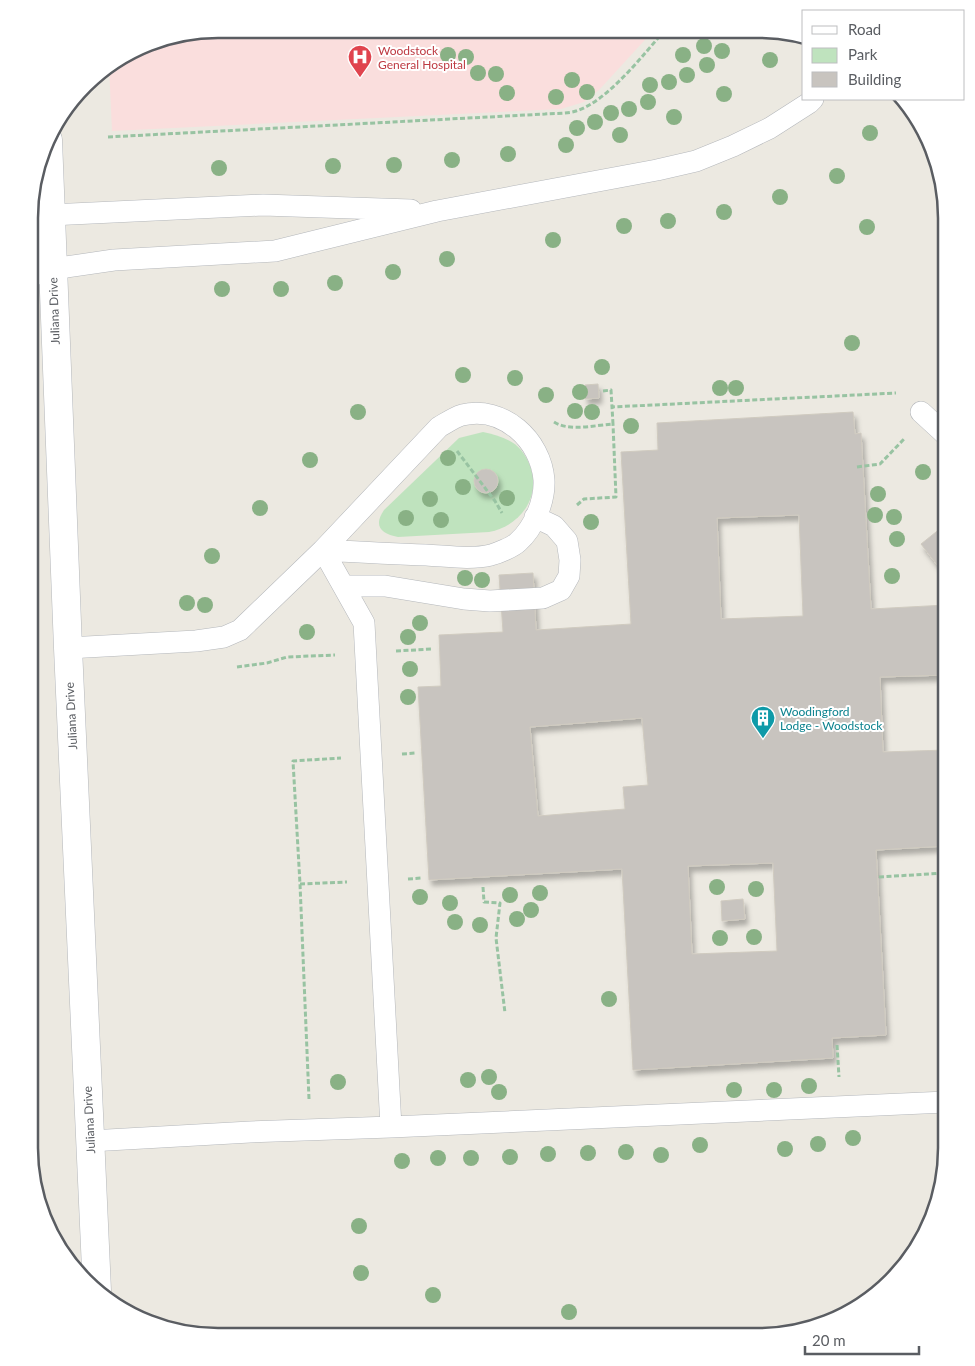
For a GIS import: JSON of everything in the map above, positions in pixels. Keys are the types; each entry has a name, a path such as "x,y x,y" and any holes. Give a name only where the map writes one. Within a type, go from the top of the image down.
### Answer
{"street":[{"name":"Juliana Drive","path":"48,156 50,215 41,270 68,648 97,1282"}],"lane":[{"path":"41,270 114,260 275,251 437,211 657,170 696,161 733,146 770,128 813,100"},
{"path":"50,215 263,205 437,211"},
{"path":"68,648 196,641 224,637 240,630 323,550 439,427 461,415 483,412 507,420 526,436 538,457 544,480 541,505 530,527 518,543 491,554 467,557 323,550"},
{"path":"923,414 938,428"},
{"path":"344,586 385,586 464,599 490,601 543,598 561,590 569,576 570,560 567,541 554,526 535,517"},
{"path":"323,550 364,623 391,1127"},
{"path":"90,1141 250,1132 938,1102"}],"path":[{"path":"108,137 576,111 598,100 617,84 658,38"},
{"path":"550,419 560,426 572,427 613,424 611,390 602,391"},
{"path":"612,407 896,393 923,414 880,464 857,467"},
{"path":"439,427 495,500 518,543"},
{"path":"227,668 267,663 287,658 432,649"},
{"path":"301,1102 310,1102 293,761 416,753"},
{"path":"879,877 938,873"},
{"path":"484,887 484,902 500,903 496,938 505,1013"}],"shaded area":[{"name":"Woodstock General Hospital","path":"206,38 647,38 599,90 584,102 561,109 112,131 109,74 149,51 182,41"}],"green space":[{"path":"483,432 513,443 521,450 529,463 533,476 533,488 530,500 524,511 515,520 503,528 489,532 398,537 387,534 380,528 379,521 384,510 459,438"}],"building":[{"path":"598,384 599,398 585,399 585,385"},
{"name":"Woodingford Lodge - Woodstock","path":"853,412 855,434 861,433 871,609 938,605 938,675 880,677 883,752 938,750 938,846 876,850 886,1035 832,1038 833,1058 633,1070 622,869 429,880 418,687 441,686 439,635 503,632 499,575 533,573 536,630 631,624 621,452 658,450 657,423","holes":["799,515 803,616 721,619 717,518","642,718 648,785 623,787 625,809 538,816 530,727","773,863 777,951 692,954 688,866"]},
{"path":"486,469 494,473 498,481 494,489 486,493 478,489 474,481 478,473"},
{"path":"938,530 938,566 921,544"},
{"path":"743,899 745,919 722,921 721,901"}],"place":[{"name":"Woodstock General Hospital","path":"360,78"},
{"name":"Woodingford Lodge - Woodstock","path":"763,739"}]}
